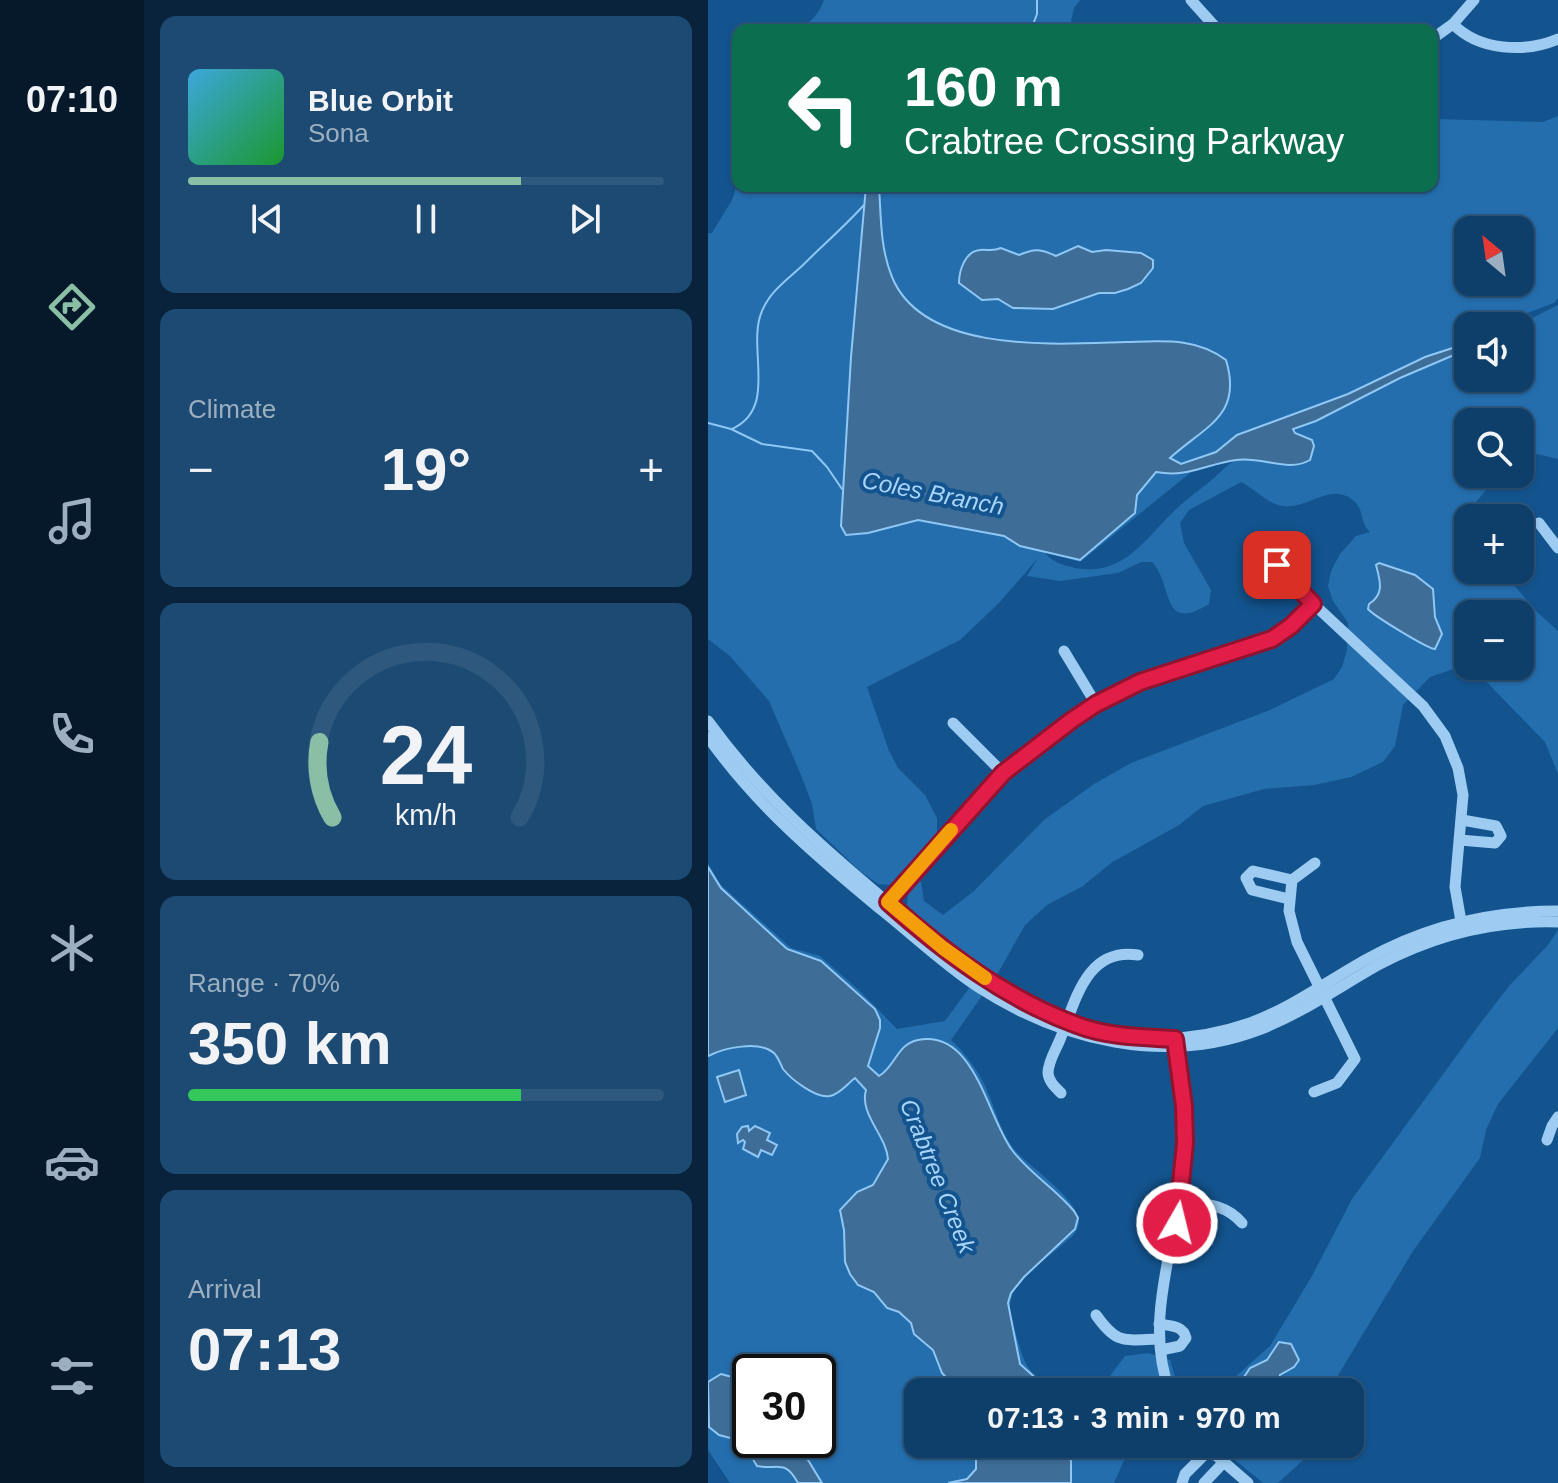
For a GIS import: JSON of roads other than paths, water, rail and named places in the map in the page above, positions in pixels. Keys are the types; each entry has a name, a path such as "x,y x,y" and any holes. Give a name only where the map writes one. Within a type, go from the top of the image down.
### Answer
{"street":[{"path":"1191,0 1213,24"},
{"path":"1438,35 1453,24 1474,0"},
{"path":"1453,24 1470,39 1490,45 1520,47 1558,39"},
{"path":"1539,523 1558,548"},
{"path":"1253,540 1266,549 1284,575 1412,695 1440,727 1458,768 1463,795 1455,887 1462,927"},
{"path":"884,906 1003,773 1096,704 1140,682 1263,643 1282,633 1313,604"},
{"path":"1064,651 1096,704"},
{"path":"708,721 783,812 941,960 1011,1006 1118,1043 1175,1043 1243,1035 1278,1021 1321,992 1462,927 1524,912 1558,911"},
{"path":"953,723 1003,773"},
{"path":"708,737 758,800 786,828 884,906"},
{"path":"1460,840 1495,843 1501,836 1496,826 1462,820"},
{"path":"1314,1092 1337,1083 1355,1059 1291,925 1289,899 1292,880 1315,863"},
{"path":"1289,899 1252,890 1246,878 1253,871 1292,880"},
{"path":"1462,927 1558,922"},
{"path":"1061,1093 1051,1082 1049,1066 1079,990 1096,967 1117,954 1138,955"},
{"path":"1167,1378 1160,1344 1160,1305 1177,1223 1185,1143 1184,1106 1175,1043"},
{"path":"1547,1140 1558,1117"},
{"path":"1177,1223 1156,1215 1152,1204 1158,1198 1222,1207 1242,1223"},
{"path":"1096,1315 1116,1338 1180,1346 1186,1338 1183,1330 1159,1324"},
{"path":"1182,1483 1197,1458"},
{"path":"1218,1458 1248,1483"},
{"path":"1204,1483 1223,1463"}],"water":[{"path":"865,192 879,192 883,243 892,277 908,302 932,320 962,332 996,340 1065,344 1178,342 1203,347 1226,360 1230,379 1225,407 1208,428 1170,458 1181,464 1216,452 1237,435 1348,394 1425,357 1454,348 1454,355 1293,429 1295,433 1312,440 1314,446 1310,460 1302,464 1284,465 1246,459 1187,472 1156,472 1137,495 1135,513 1080,560 1020,546 1004,536 918,520 868,533 846,535 841,526"},
{"path":"1078,246 1092,252 1141,253 1153,260 1153,268 1141,283 1128,289 1099,293 1053,309 1013,308 998,299 982,300 959,283 964,262 975,251 1001,248 1019,255 1038,250 1056,256"},
{"path":"1379,563 1415,575 1433,589 1435,617 1442,634 1435,649 1401,632 1368,609 1379,591 1376,565"},
{"name":"Crabtree Creek","path":"708,867 721,888 787,949 821,961 875,1009 880,1028 868,1066 879,1076 911,1042 937,1040 953,1048 977,1078 1012,1150 1074,1211 1078,1218 1075,1229 1024,1277 1011,1293 1008,1303 1020,1364 1036,1378 946,1378 933,1350 914,1334 911,1323 899,1312 887,1308 874,1292 858,1285 850,1274 845,1262 840,1210 857,1192 873,1185 888,1159 883,1141 866,1108 866,1090 855,1078 834,1095 824,1096 804,1087 787,1073 768,1049 751,1046 732,1048 708,1056"},
{"path":"739,1070 746,1095 725,1102 717,1077"},
{"path":"748,1126 749,1131 755,1126 770,1133 767,1140 777,1145 772,1155 761,1150 758,1157 743,1149 743,1140 738,1143 737,1134 742,1127"},
{"path":"1279,1342 1291,1344 1299,1360 1279,1378 1243,1378 1250,1368 1267,1360"},
{"path":"721,1374 732,1377 732,1438 719,1435 709,1427 708,1382"},
{"path":"752,1458 806,1458 822,1483 798,1483 785,1468 757,1466"},
{"path":"976,1458 1069,1458 1071,1483 948,1483 967,1479 976,1469"}],"waterway":[{"path":"1033,24 1037,0"},
{"path":"732,429 746,419 754,407 758,392 758,326 765,304 864,205"},
{"name":"Coles Branch","path":"708,423 731,429 762,444 812,451 842,489"}]}
